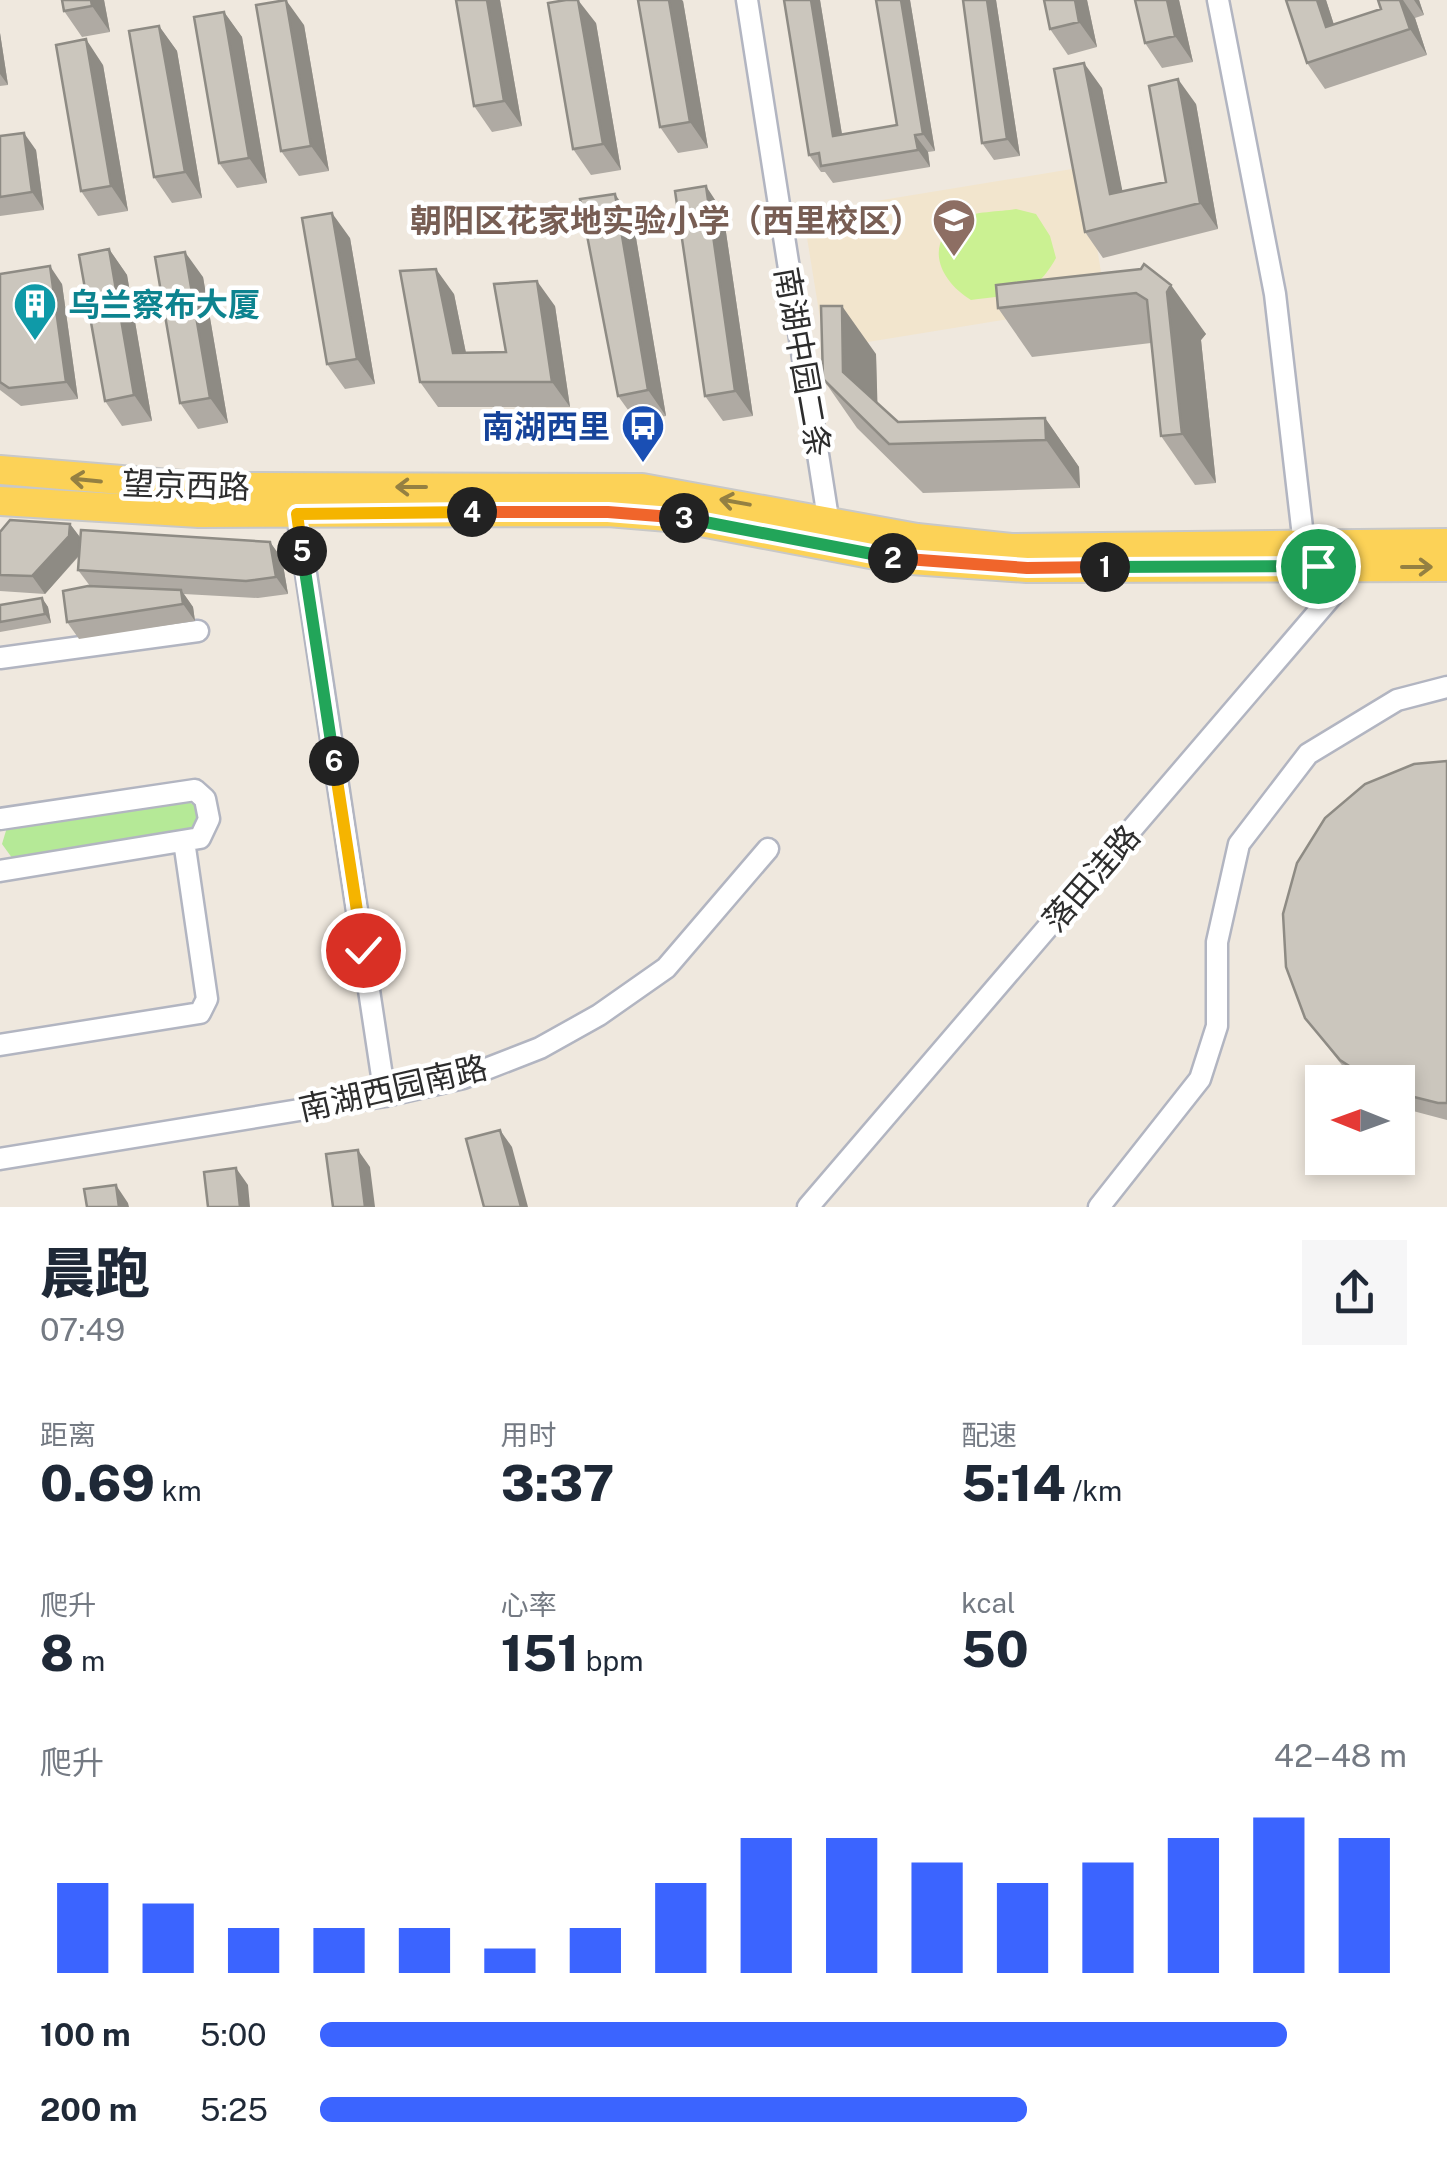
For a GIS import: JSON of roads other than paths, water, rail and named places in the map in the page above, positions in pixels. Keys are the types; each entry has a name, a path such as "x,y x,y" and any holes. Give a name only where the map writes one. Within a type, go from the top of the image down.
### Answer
{"main road":[{"name":"望京西路","path":"0,470 206,487 642,488 830,534 897,559 1027,568 1311,556 1447,543"},
{"name":"望京西路","path":"0,501 104,510 297,514 608,512 830,534"},
{"name":"望京西路","path":"1311,556 1447,568"}],"street":[{"name":"南湖中园二条","path":"746,0 830,534"},
{"path":"1218,0 1275,294 1311,556"},
{"path":"297,514 385,1096"},
{"name":"落田洼路","path":"808,1207 1336,591 1311,556"},
{"path":"0,658 198,631"},
{"path":"1098,1207 1200,1079 1217,1026 1218,942 1239,844 1308,754 1396,700 1447,687"},
{"path":"0,819 195,790 205,798 209,819 200,838 0,871"},
{"path":"0,1045 200,1013 207,1000 184,841"},
{"name":"南湖西园南路","path":"0,1158 385,1096 463,1078 540,1048 598,1015 666,968 768,849"}],"place":[{"name":"朝阳区花家地实验小学（西里校区）","path":"954,258"},
{"name":"乌兰察布大厦","path":"35,342"},
{"name":"南湖西里","path":"643,464"}]}
